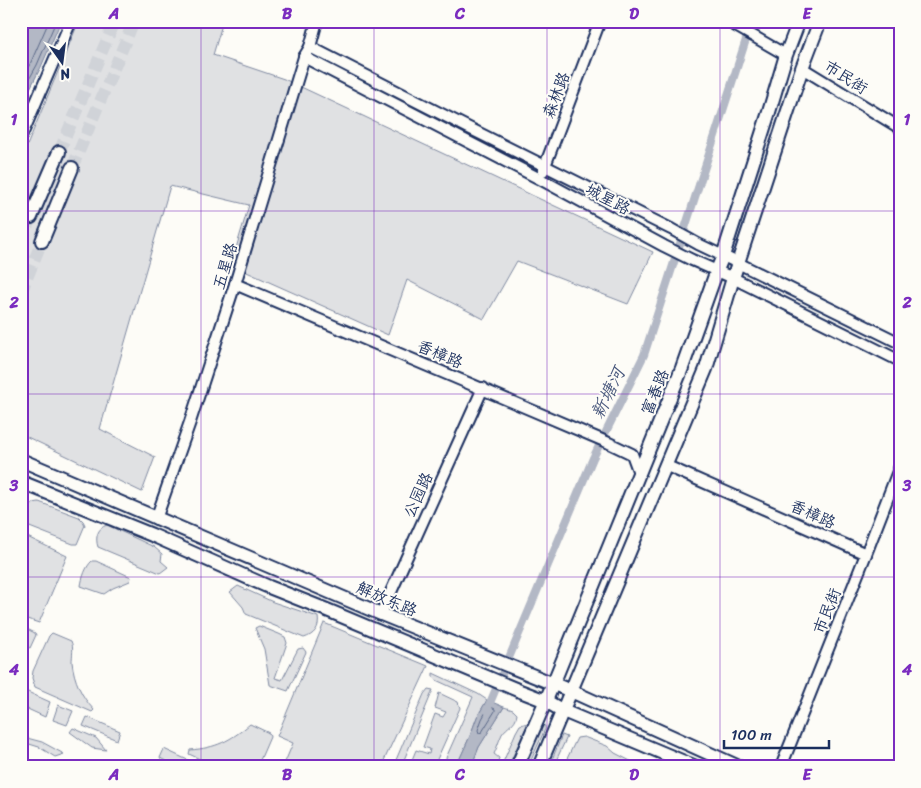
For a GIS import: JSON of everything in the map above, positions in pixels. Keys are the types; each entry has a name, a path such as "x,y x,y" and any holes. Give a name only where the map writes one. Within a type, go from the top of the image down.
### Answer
{"main road":[{"name":"富春路","path":"517,767 640,474 682,368 716,270 723,256 786,55 800,21"},
{"path":"540,767 706,370 733,278 802,68 820,21"},
{"path":"31,217 59,152"},
{"path":"42,241 72,168"},
{"name":"解放东路","path":"21,460 381,614 571,691 739,767"},
{"name":"解放东路","path":"21,482 152,535 269,586 546,701 564,711 696,767"}],"street":[{"path":"21,138 71,21"},
{"name":"五星路","path":"156,519 235,284 304,57 310,47 318,21"},
{"name":"森林路","path":"540,179 600,21"},
{"path":"729,23 786,55"},
{"name":"城星路","path":"310,47 698,244 900,344"},
{"name":"城星路","path":"304,57 540,179 664,246 733,278 900,362"},
{"name":"市民街","path":"802,68 900,128"},
{"name":"香樟路","path":"235,284 483,388 632,454"},
{"name":"公园路","path":"381,614 483,388"},
{"path":"640,474 632,454 652,444"},
{"name":"香樟路","path":"667,466 866,554"},
{"name":"市民街","path":"781,767 900,466"}],"shaded area":[{"path":"79,21 223,21 213,55 284,79 653,252 628,304 517,261 484,319 407,280 388,335 231,265 249,205 170,186 100,429 155,457 142,492 21,434 21,160"},
{"path":"39,502 79,517 83,521 85,525 77,544 27,526 25,514 33,503"},
{"path":"107,525 154,547 162,554 161,561 168,567 160,573 98,547 98,534 101,528"},
{"path":"21,534 67,556 39,623 21,617"},
{"path":"92,561 96,561 131,577 130,581 104,594 81,586 85,572"},
{"path":"238,586 273,602 318,617 317,628 311,635 304,638 246,614 243,607 230,592"},
{"path":"324,623 428,666 381,767 283,767 293,743 277,736"},
{"path":"21,626 36,635 30,648 21,644"},
{"path":"259,626 285,637 287,643 275,678 282,680 298,649 303,648 306,652 288,691 270,685 264,649 255,628"},
{"path":"52,633 71,641 74,675 79,688 94,710 92,712 35,687 32,678 33,671"},
{"path":"433,673 487,700 477,717 456,767 442,767 473,697 436,680 433,677"},
{"path":"21,689 50,702 45,717 21,706"},
{"path":"428,689 433,690 401,767 393,767 424,694"},
{"path":"439,693 458,702 460,708 434,766 436,767 409,767 416,750 429,754 430,749 423,747 435,714 443,717 446,712 435,708"},
{"path":"58,705 73,711 67,725 53,720"},
{"path":"504,707 513,710 517,714 513,723 502,734 494,754 499,758 496,767 471,767 479,747"},
{"path":"87,717 120,731 117,740 83,726"},
{"path":"528,723 508,767 501,767 520,725"},
{"path":"250,724 269,733 270,737 257,767 217,767 189,754 190,750 222,743"},
{"path":"542,725 545,726 545,729 528,767 523,767"},
{"path":"73,728 96,738 106,750 92,748 70,732"},
{"path":"562,735 567,737 553,767 549,767"},
{"path":"584,737 607,746 615,753 642,767 563,767 577,738"},
{"path":"27,738 42,742 64,754 55,757 39,747 26,743"},
{"path":"164,749 194,763 192,767 178,767 160,758"}],"water":[{"path":"21,21 61,21 21,106"},
{"path":"487,700 504,707 479,747 471,767 456,767 477,717"}],"waterway":[{"name":"新塘河","path":"487,710 593,458 644,355 752,21"}],"tunnel":[{"path":"59,152 115,21"},
{"path":"72,168 134,21"},
{"path":"21,243 31,217"},
{"path":"21,293 42,241"}]}
